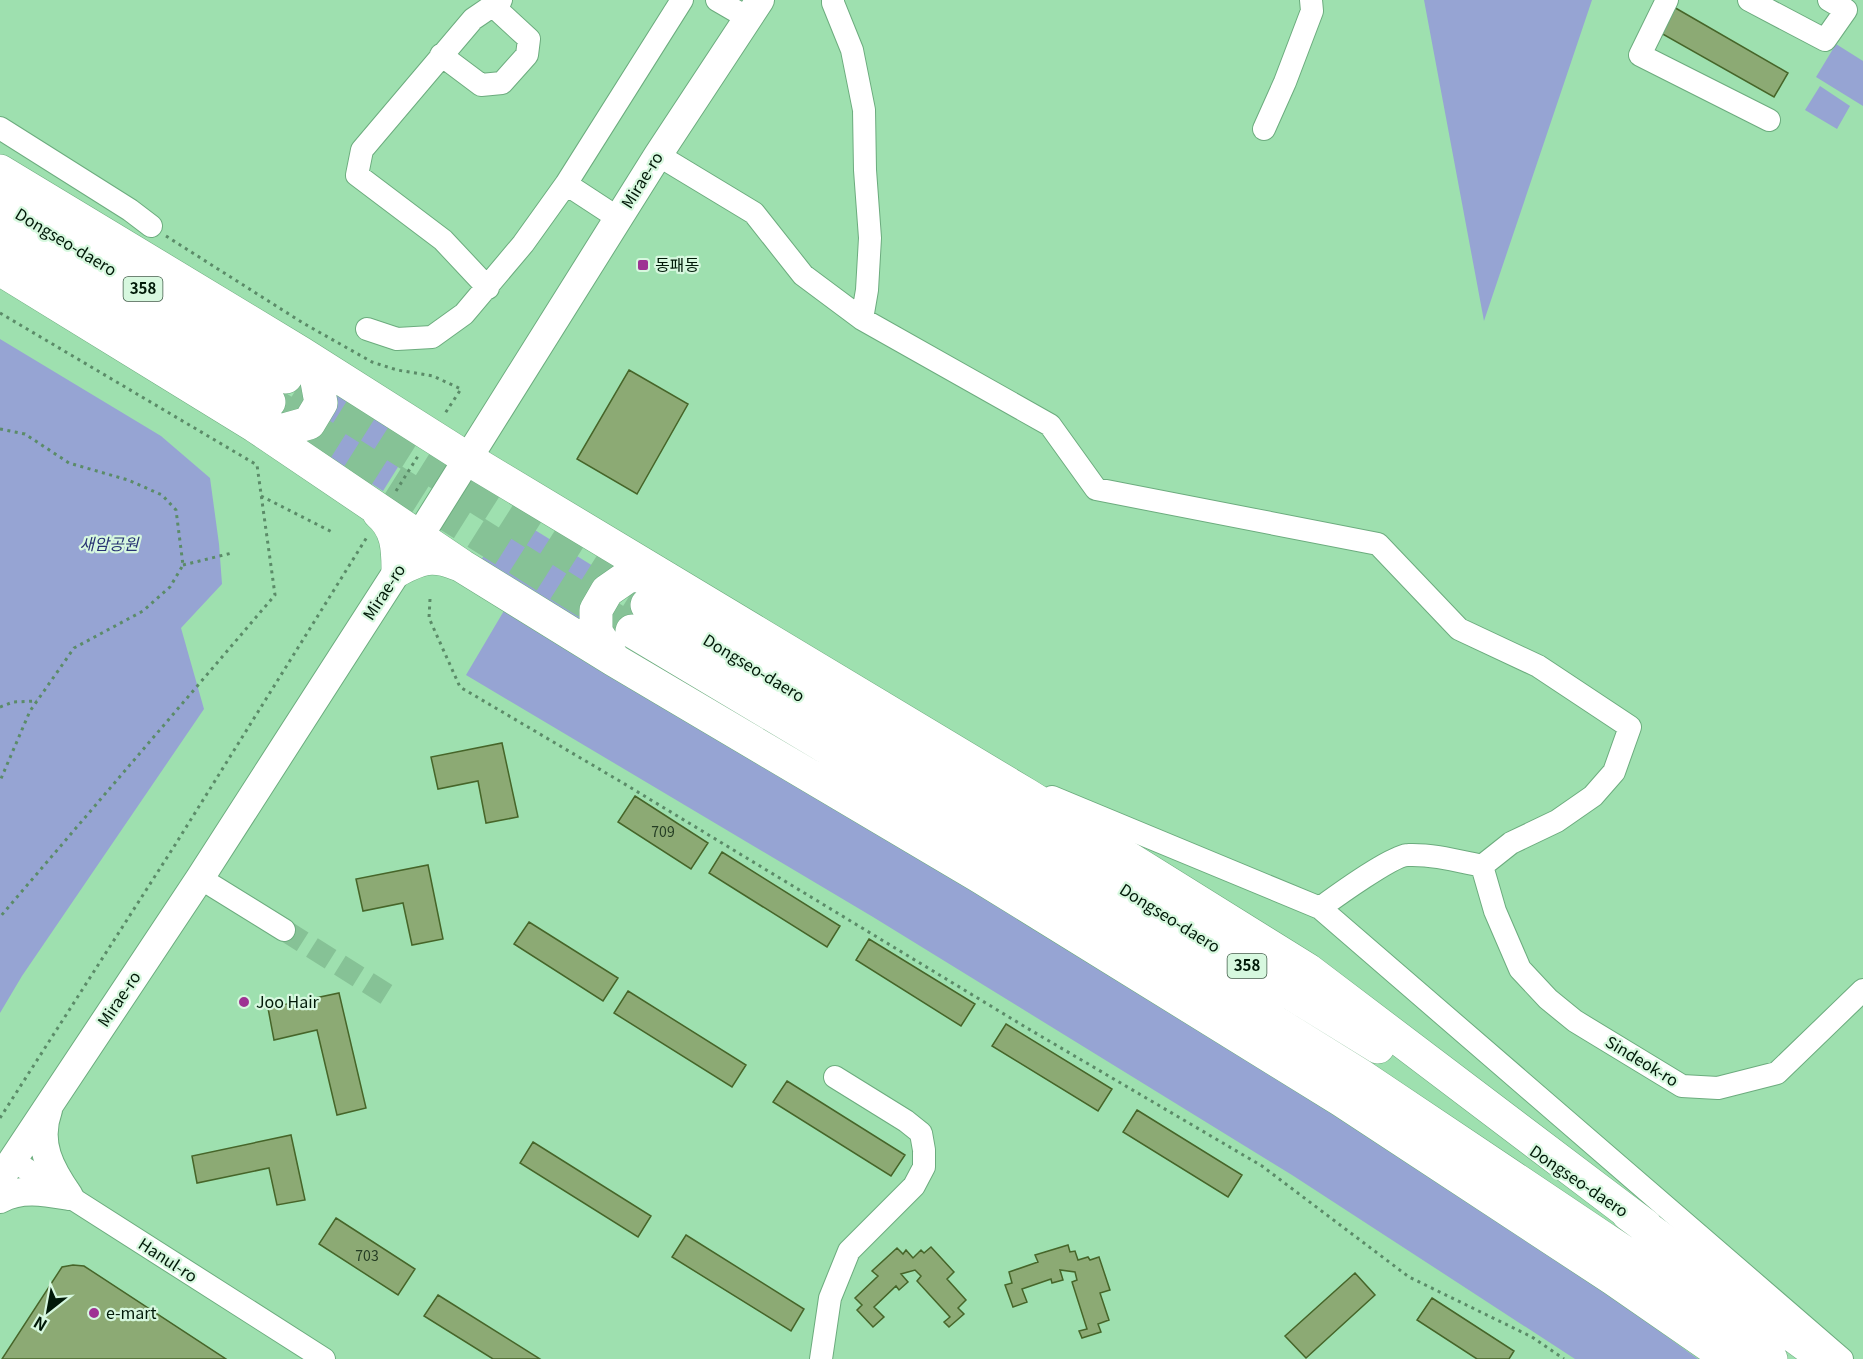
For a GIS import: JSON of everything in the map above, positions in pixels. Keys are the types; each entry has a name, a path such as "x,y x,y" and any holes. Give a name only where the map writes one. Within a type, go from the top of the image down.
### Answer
{"highway":[{"path":"0,171 278,390 377,512 386,519 394,533 398,550 398,570 415,561 430,557 444,558 462,566"},
{"name":"Dongseo-daero","path":"0,202 278,390"},
{"name":"Dongseo-daero","path":"0,238 278,390"},
{"path":"0,269 278,390 468,459 648,605 980,767 1308,970 1646,1226"},
{"path":"377,512 614,660 979,876 1341,1100 1612,1278 1729,1359"},
{"path":"614,660 596,632 596,610 607,591 630,575 648,605"},
{"name":"Dongseo-daero","path":"648,605 1012,821 1366,1040 1646,1226 1825,1359"},
{"name":"Dongseo-daero","path":"648,605 998,850 1360,1074 1627,1254 1771,1359"}],"main road":[{"name":"Mirae-ro","path":"6,1170 200,878 419,538 658,155 754,9"},
{"path":"52,1100 45,1120 43,1139 47,1161 69,1196"},
{"path":"0,1199 27,1191 69,1196"}],"street":[{"path":"368,329 397,339 432,337 464,314 523,244 566,184 682,0"},
{"path":"717,0 754,9"},
{"path":"833,0 852,50 864,110 865,170 870,238 867,290 862,319"},
{"path":"1264,129 1312,11 1311,0"},
{"path":"1667,0 1640,55 1769,120"},
{"path":"1749,0 1825,40 1846,10 1829,0"},
{"path":"441,55 481,85 502,83 526,55 529,39 497,3 473,19 441,55 362,150 357,175 443,240 488,288"},
{"path":"0,128 121,204 154,228"},
{"path":"658,155 754,213 803,275 862,319 1050,425 1096,489 1378,544 1459,628 1538,666 1630,727 1614,772 1593,796 1557,821 1511,843 1482,866 1405,854 1365,877 1320,908"},
{"path":"566,184 618,218"},
{"path":"980,767 1320,908 1842,1359"},
{"name":"Sindeok-ro","path":"1482,866 1495,911 1520,969 1548,999 1575,1021 1682,1086 1718,1088 1777,1073 1863,990"},
{"path":"200,878 284,930"},
{"path":"821,1359 830,1298 849,1251 914,1186 924,1167 921,1133 906,1121 835,1077"},
{"name":"Hanul-ro","path":"6,1170 69,1196 324,1359"}],"path":[{"path":"154,228 303,323 372,362 397,370 433,376 461,389 441,420"},
{"path":"0,313 257,465 275,595 0,917"},
{"path":"0,429 25,434 69,463 128,480 162,495 176,510 183,565 170,587 143,611 74,648 30,711 0,781"},
{"path":"0,1118 175,845 377,512 422,450"},
{"path":"261,496 334,533"},
{"path":"183,565 232,553"},
{"path":"430,599 429,618 460,687 1027,1028 1262,1166 1409,1277 1532,1337 1564,1359"},
{"path":"0,707 13,702 37,701"}],"green space":[{"path":"1424,0 1592,0 1484,321"},
{"path":"1836,44 1863,61 1863,106 1816,77"},
{"path":"1820,86 1850,106 1837,129 1805,110"},
{"name":"새암공원","path":"0,339 161,436 210,478 222,584 181,628 204,709 22,976 0,1013"},
{"path":"331,380 418,435 383,491 306,442 318,431"},
{"path":"509,514 606,574 585,631 480,562"},
{"path":"505,609 1332,1108 1561,1260 1698,1359 1575,1359 1292,1175 873,917 466,675"}],"building":[{"path":"1672,6 1788,73 1774,97 1659,32"},
{"path":"629,370 688,404 637,494 577,459"},
{"path":"502,743 518,817 486,823 478,781 438,789 431,757"},
{"path":"635,796 708,843 691,869 618,822"},
{"path":"722,852 840,926 827,947 709,873"},
{"path":"428,865 443,939 412,945 403,903 363,911 356,879"},
{"path":"529,922 618,978 603,1001 514,944"},
{"path":"869,939 975,1004 961,1026 856,960"},
{"path":"628,991 746,1065 732,1087 614,1013"},
{"path":"339,993 366,1108 337,1115 317,1030 274,1040 268,1008"},
{"path":"1006,1024 1112,1089 1098,1111 992,1046"},
{"path":"787,1081 905,1155 891,1176 773,1102"},
{"path":"1137,1110 1242,1175 1228,1197 1123,1132"},
{"path":"291,1135 305,1200 277,1205 269,1168 197,1183 192,1156"},
{"path":"533,1142 651,1216 638,1237 520,1163"},
{"path":"336,1218 415,1269 398,1295 319,1244"},
{"path":"686,1235 804,1309 791,1331 672,1257"},
{"path":"1068,1245 1070,1252 1075,1251 1078,1260 1099,1257 1110,1290 1100,1293 1109,1320 1098,1324 1101,1332 1082,1338 1079,1331 1087,1329 1072,1282 1077,1280 1075,1272 1060,1270 1063,1280 1052,1283 1051,1279 1022,1289 1027,1302 1013,1307 1005,1285 1012,1283 1009,1272 1038,1262 1035,1255"},
{"path":"931,1247 954,1272 947,1279 966,1300 958,1308 964,1314 949,1327 944,1322 950,1317 917,1281 921,1276 915,1270 901,1274 908,1282 899,1290 896,1286 874,1307 884,1317 873,1327 857,1310 862,1305 855,1298 878,1276 872,1271 897,1248 903,1254 906,1250 913,1258 921,1250 924,1253"},
{"name":"e-mart","path":"84,1266 226,1359 2,1359 62,1267"},
{"path":"1355,1273 1375,1295 1306,1358 1285,1336"},
{"path":"438,1295 540,1359 493,1359 424,1316"},
{"path":"1432,1298 1514,1351 1509,1359 1477,1359 1417,1320"}],"tunnel":[{"path":"299,385 647,605"},
{"path":"269,402 632,631"},
{"path":"284,930 389,996"}],"place":[{"name":"동패동","path":"643,265"},
{"name":"Joo Hair","path":"244,1002"},
{"name":"e-mart","path":"94,1313"}]}
